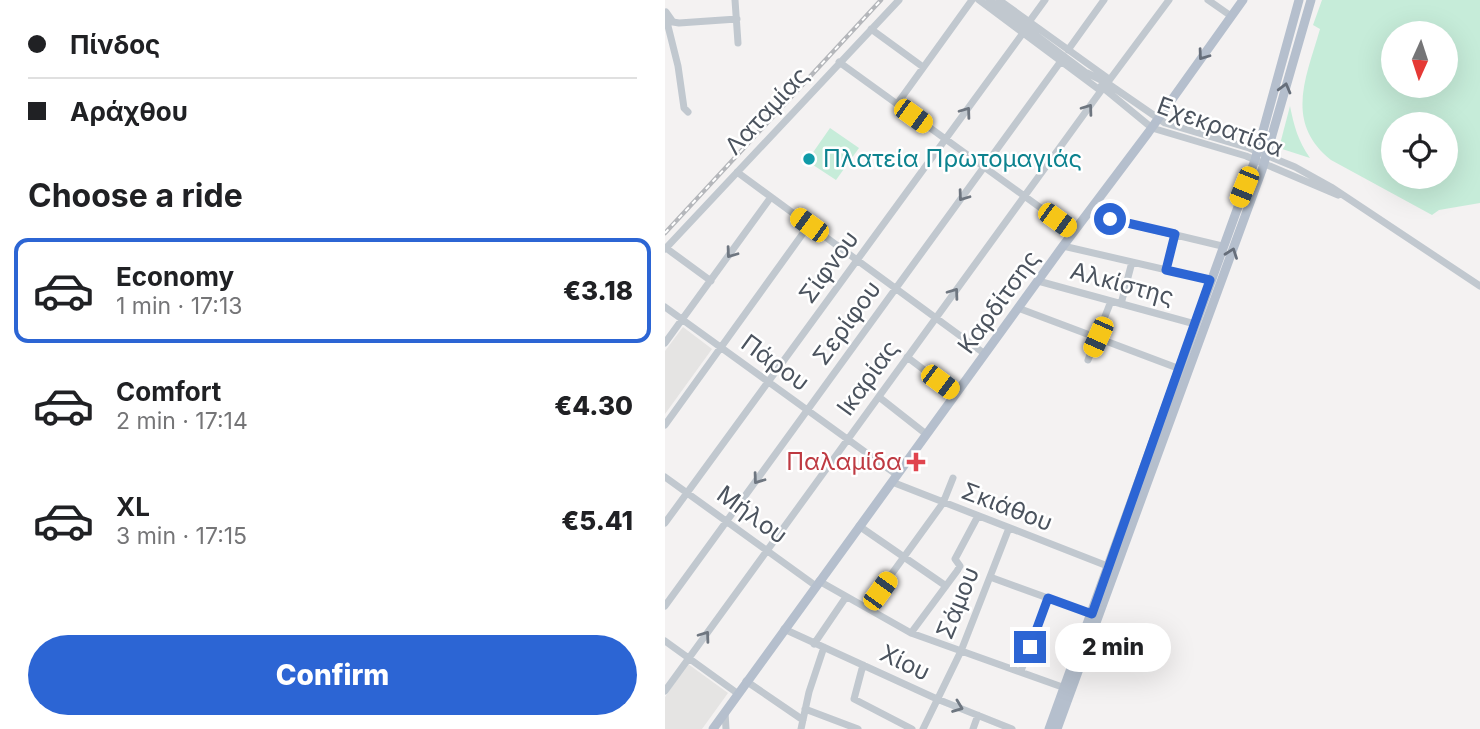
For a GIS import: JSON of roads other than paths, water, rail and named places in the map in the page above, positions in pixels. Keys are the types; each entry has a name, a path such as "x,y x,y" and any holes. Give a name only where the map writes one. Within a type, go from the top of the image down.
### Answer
{"main road":[{"name":"Καρδίτσης","path":"713,729 1243,0"},
{"path":"1057,729 1222,246 1261,157 1299,0"},
{"path":"1049,729 1092,614 1113,568 1261,157 1311,0"}],"street":[{"path":"736,0 738,43"},
{"name":"Λαταμίας","path":"666,249 898,0"},
{"path":"897,104 972,0"},
{"path":"979,0 1061,61 1105,85"},
{"name":"Εχεκρατίδα","path":"989,0 1155,123 1261,157 1331,187 1480,286"},
{"path":"999,0 1068,50 1105,85"},
{"path":"1029,22 1045,0"},
{"path":"1068,50 1104,0"},
{"name":"Ικαρίας","path":"665,691 1169,0"},
{"path":"1208,0 1231,16"},
{"path":"665,12 673,22 737,19"},
{"path":"665,12 678,65 684,108 688,113"},
{"path":"871,29 923,67"},
{"name":"Σίφνου","path":"665,523 1023,33"},
{"name":"Σερίφου","path":"665,606 1061,61"},
{"path":"839,62 1074,232"},
{"path":"737,172 985,354"},
{"path":"665,343 771,197"},
{"path":"1088,214 1222,246"},
{"path":"665,425 809,225"},
{"path":"1166,270 1175,234"},
{"path":"1063,246 1210,280"},
{"path":"666,249 711,281"},
{"path":"1121,304 1132,262"},
{"name":"Αλκίστης","path":"1038,281 1195,324"},
{"path":"1088,360 1111,301"},
{"name":"Πάρου","path":"665,307 848,439 895,478"},
{"path":"1018,308 1180,369"},
{"path":"907,357 957,394"},
{"path":"879,397 926,434"},
{"name":"Μήλου","path":"665,477 818,583 911,633 1065,688"},
{"name":"Σκιάθου","path":"895,478 943,503 1113,568"},
{"path":"867,608 943,503 953,478"},
{"path":"911,633 960,566 955,559 978,516"},
{"path":"859,526 946,586"},
{"name":"Σάμου","path":"923,729 961,651 1009,528"},
{"path":"990,577 1092,614"},
{"path":"814,643 846,597"},
{"path":"1021,671 1048,598"},
{"name":"Χίου","path":"784,629 937,699 1012,729"},
{"path":"665,641 737,694"},
{"path":"801,729 824,647"},
{"path":"863,665 854,699 912,729"},
{"path":"746,681 803,720"},
{"path":"805,709 858,729"},
{"path":"725,712 726,729"},
{"path":"973,729 978,715"}],"railway":[{"path":"665,233 881,0"}],"place":[{"name":"Πλατεία Πρωτομαγιάς","path":"809,159"},
{"name":"Παλαμίδα","path":"916,462"}]}
